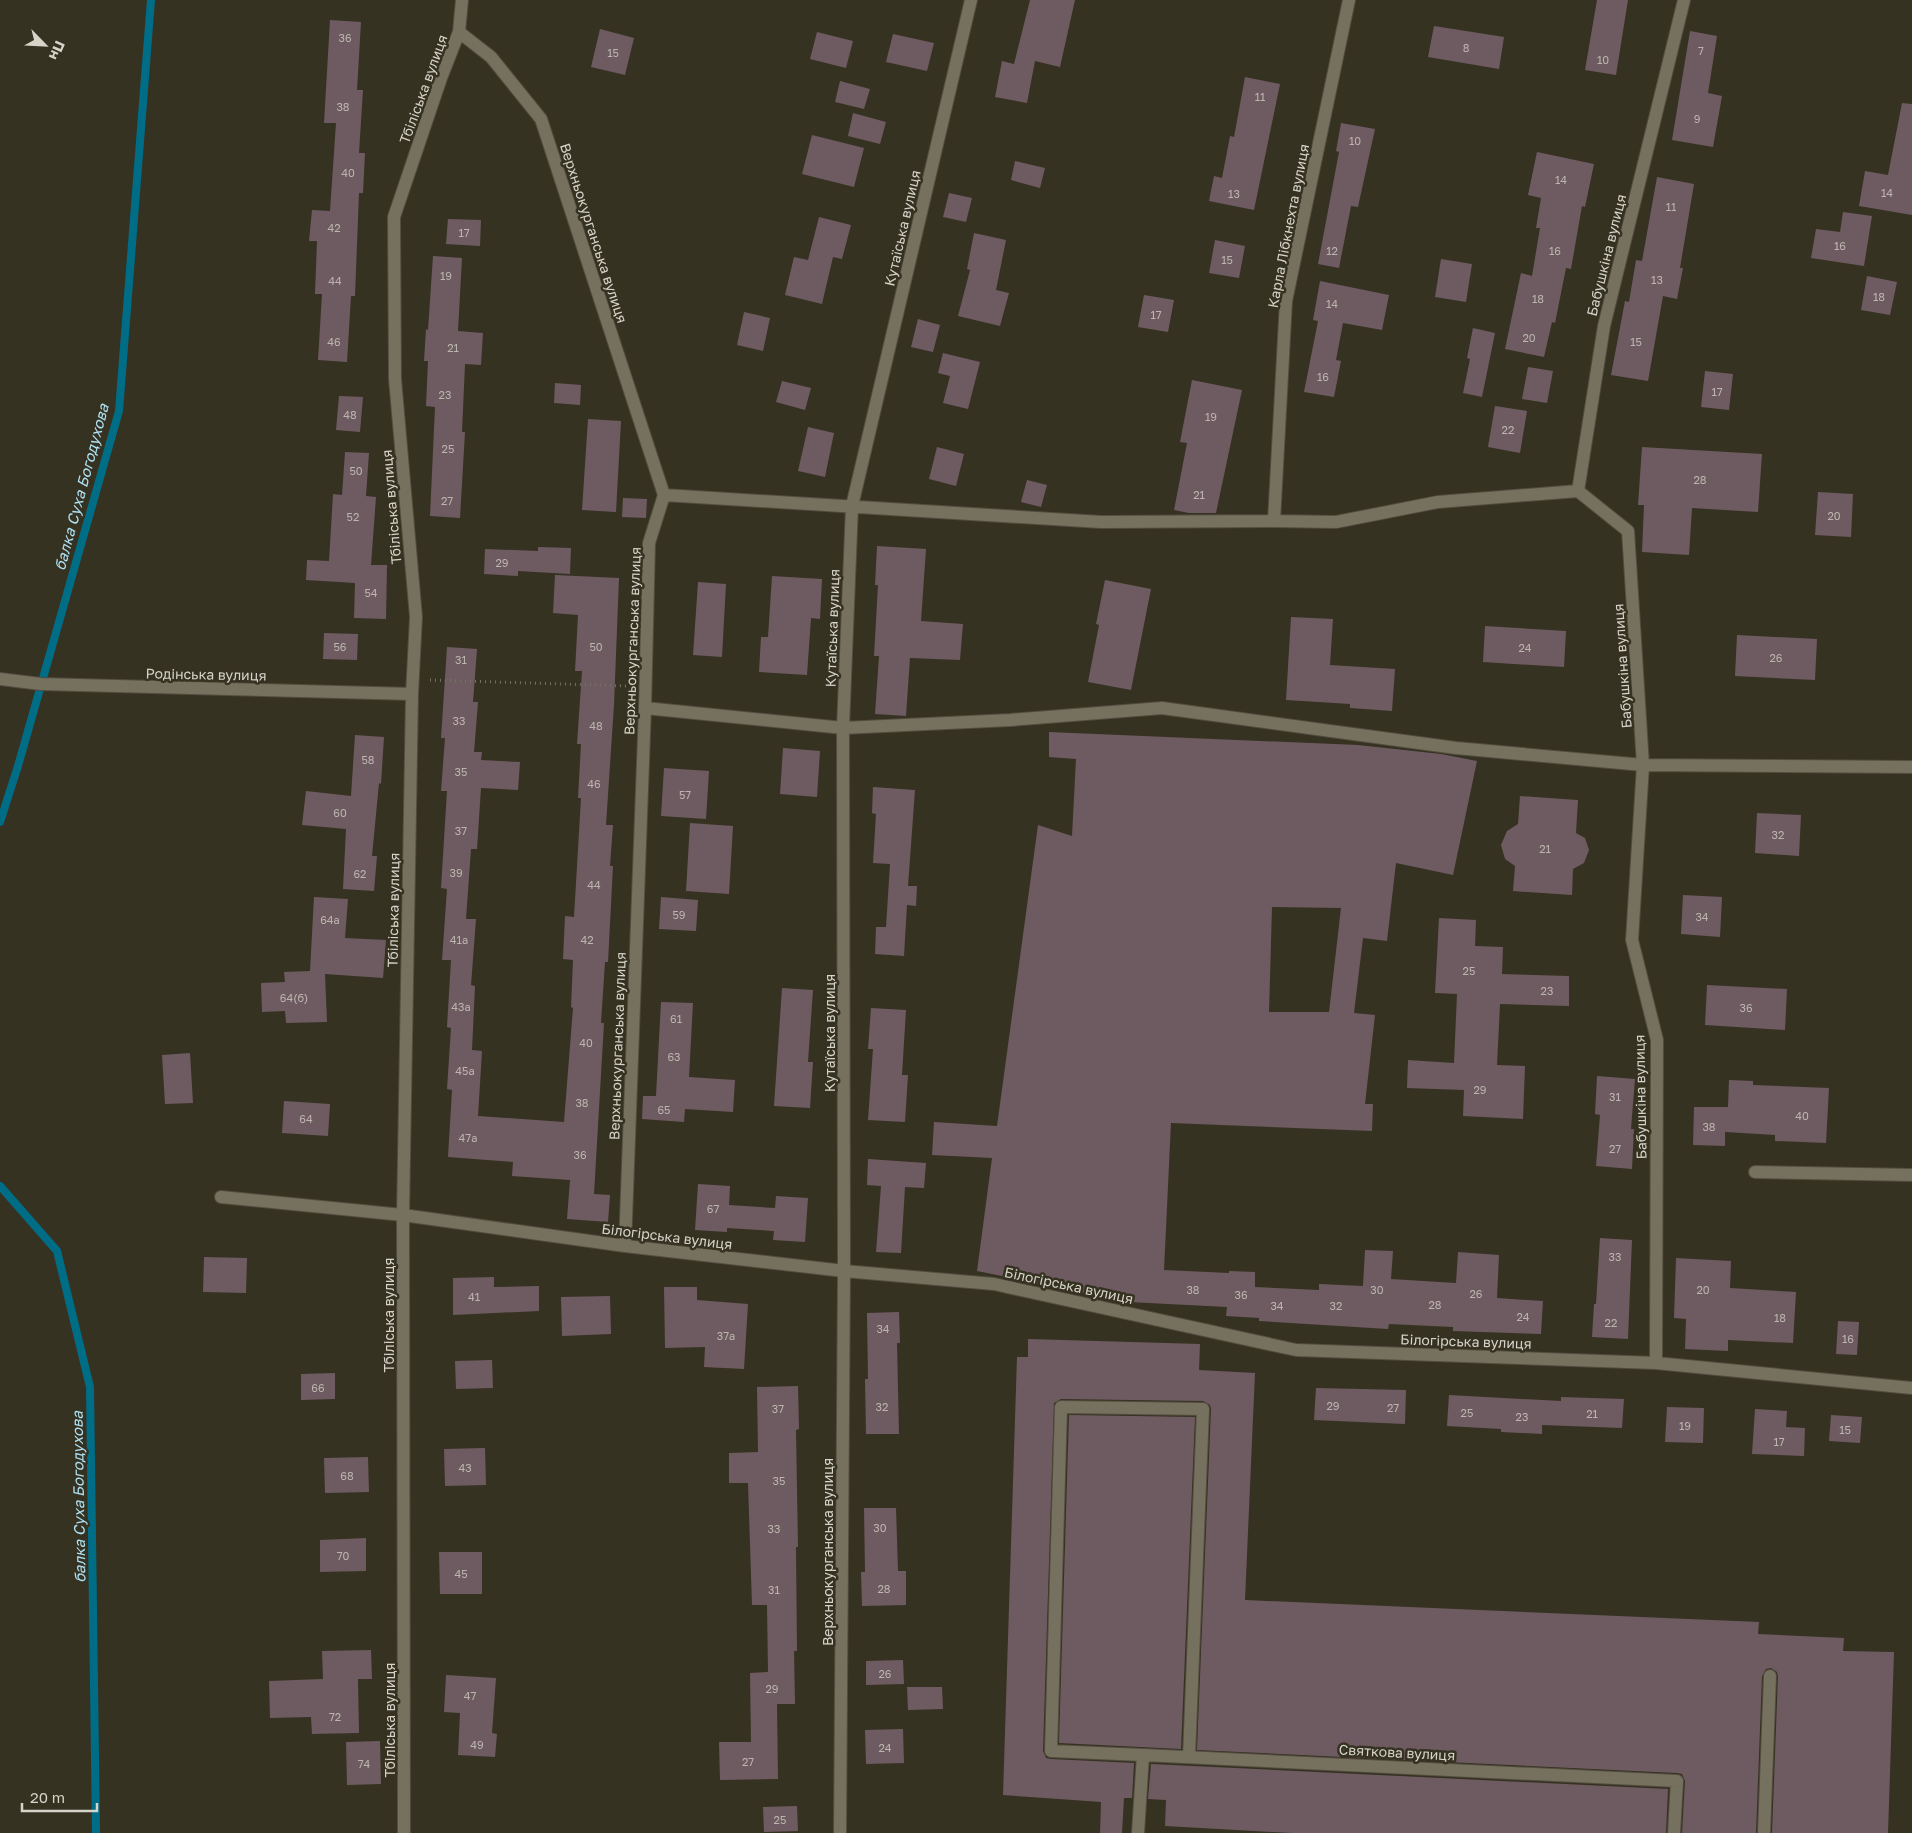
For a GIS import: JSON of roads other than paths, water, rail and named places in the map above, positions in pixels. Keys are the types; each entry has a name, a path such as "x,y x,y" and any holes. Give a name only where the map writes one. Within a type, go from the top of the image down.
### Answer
{"street":[{"name":"Тбіліська вулиця","path":"404,1833 403,1215 412,694 416,617 395,379 394,217 441,78 459,32 462,0"},
{"name":"Кутаїська вулиця","path":"844,1271 843,728 852,506 971,0"},
{"name":"Карла Лібкнехта вулиця","path":"1274,521 1286,301 1349,0"},
{"name":"Бабушкіна вулиця","path":"1656,1363 1657,1040 1632,940 1643,765 1628,531 1578,491 1604,326 1684,0"},
{"name":"Верхньокурганська вулиця","path":"459,32 492,57 541,119 664,495 649,543 645,708 625,1246"},
{"path":"664,495 1101,522 1336,522 1438,502 1578,491"},
{"name":"Родінська вулиця","path":"0,679 41,684 412,694"},
{"path":"645,708 843,728 1010,720 1162,708 1456,748 1643,765 1912,767"},
{"path":"1755,1172 1912,1175"},
{"name":"Білогірська вулиця","path":"220,1197 403,1215 625,1246 844,1271 994,1284 1296,1350 1656,1363 1912,1388"},
{"name":"Верхньокурганська вулиця","path":"840,1833 844,1271"},
{"name":"Святкова вулиця","path":"1189,1757 1203,1409 1062,1407 1051,1751 1677,1781 1674,1833"},
{"path":"1764,1833 1770,1676"},
{"path":"1138,1833 1142,1755"}],"waterway":[{"name":"балка Суха Богодухова","path":"0,822 18,766 119,411 151,0"},
{"name":"балка Суха Богодухова","path":"0,1186 57,1251 90,1387 96,1833"}]}
